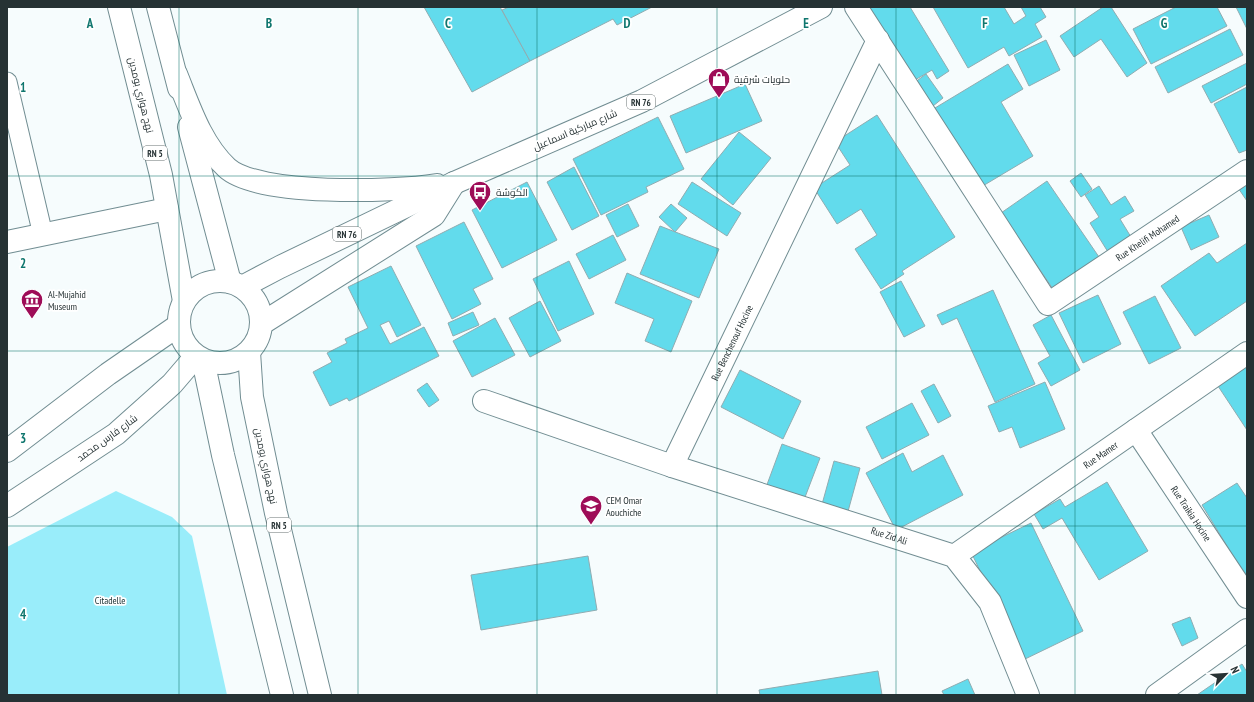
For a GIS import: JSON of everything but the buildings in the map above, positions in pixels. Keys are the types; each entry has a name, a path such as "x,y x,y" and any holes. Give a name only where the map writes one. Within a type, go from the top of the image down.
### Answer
{"street":[{"name":"نهج هواري بومدين","path":"119,7 167,209 184,301"},
{"path":"158,7 236,285"},
{"name":"شارع مباركية اسماعيل","path":"236,285 280,266 454,183 642,101 821,7"},
{"path":"856,7 878,40"},
{"name":"Rue Khelifi Mohamed","path":"878,40 1048,304 1247,171"},
{"name":"Rue Benchenouf Hocine","path":"672,466 878,40"},
{"path":"176,74 201,132 217,157 228,169 251,180 280,186 312,189 398,189 454,183"},
{"path":"261,324 434,215 454,183"},
{"path":"7,242 167,209"},
{"path":"217,281 236,285 257,303 261,324 256,344 249,352 239,359 228,363 215,363 199,358 187,347 182,337 179,325 180,313 184,301 193,291 204,284 217,281"},
{"path":"7,452 108,374 179,325"},
{"name":"نهج هواري بومدين","path":"249,352 252,397 276,513 320,695"},
{"name":"Rue Mamer","path":"954,556 1247,353"},
{"path":"199,358 282,695"},
{"name":"شارع فارس محمد","path":"7,506 122,429 199,358"},
{"path":"484,400 672,466"},
{"name":"Rue Traikia Hocine","path":"1136,430 1247,597"},
{"name":"Rue Zid Ali","path":"672,466 954,556"},
{"path":"954,556 990,602 1028,695"},
{"path":"1157,695 1247,630"}],"lane":[{"path":"7,82 43,235"}],"green space":[{"name":"Citadelle","path":"116,491 172,517 192,536 227,695 7,695 7,547"}],"place":[{"name":"حلويات شرقية","path":"719,98"},
{"name":"الكوشة","path":"480,212"},
{"name":"Al-Mujahid Museum","path":"32,320"},
{"name":"CEM Omar Aouchiche","path":"591,526"}]}
